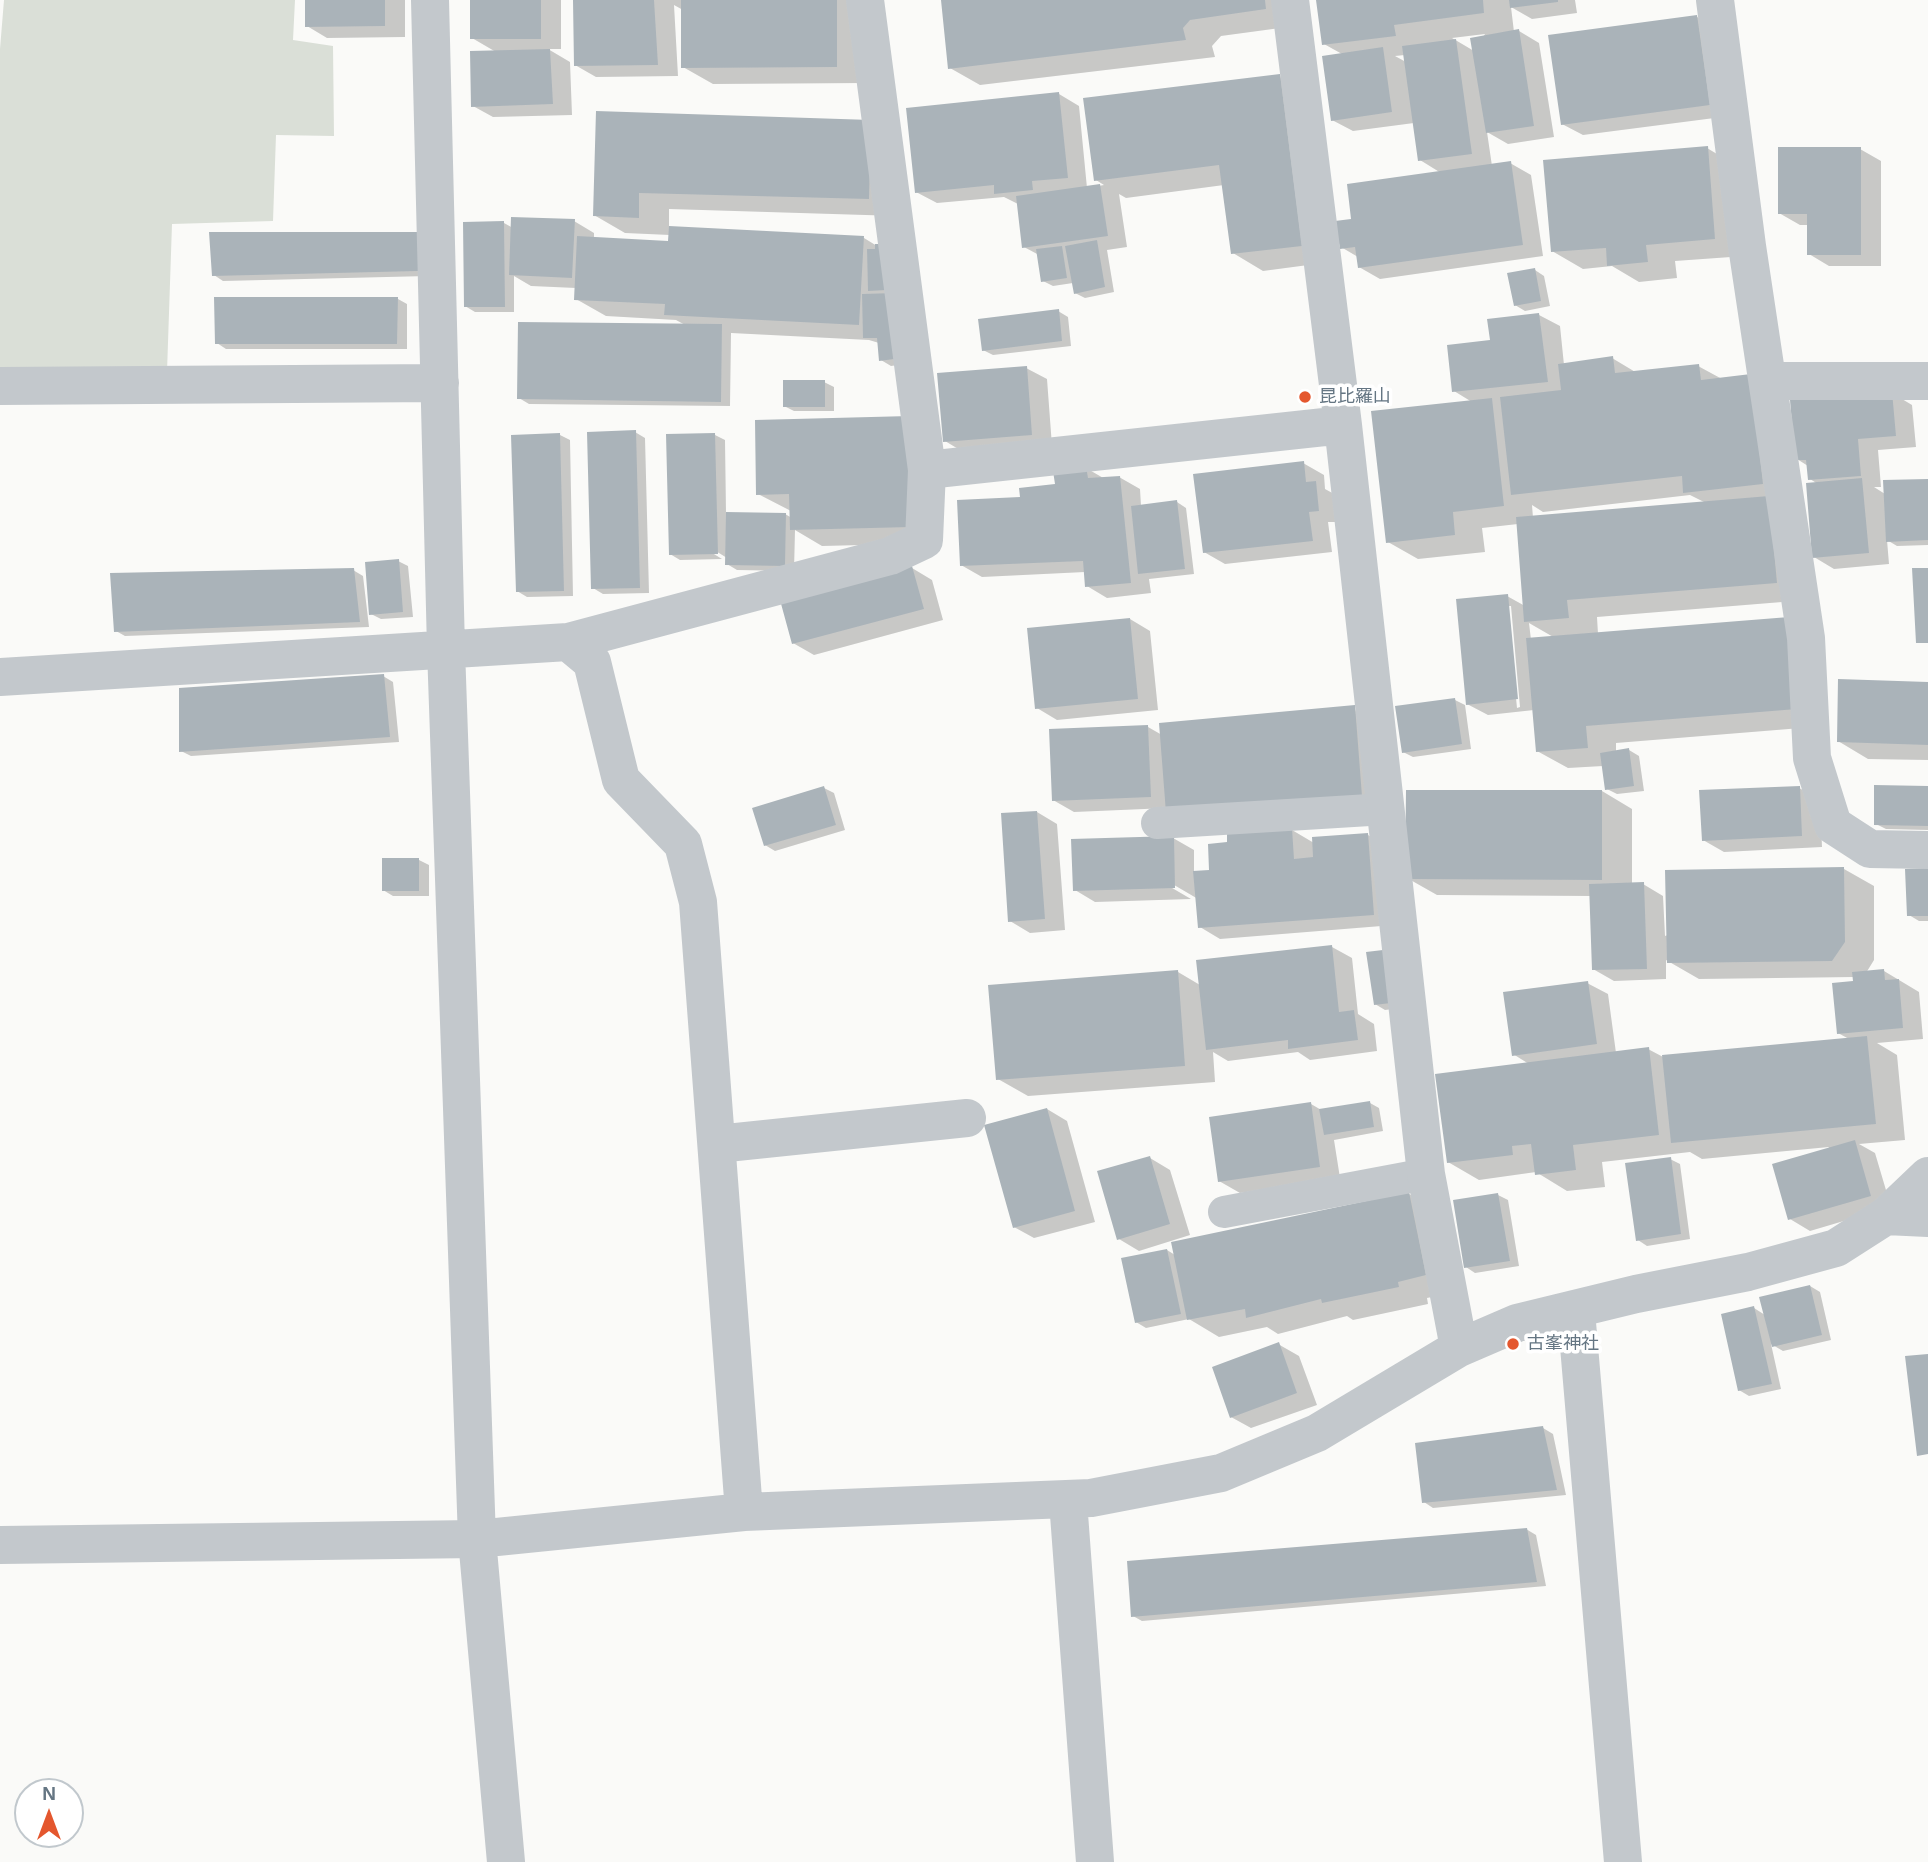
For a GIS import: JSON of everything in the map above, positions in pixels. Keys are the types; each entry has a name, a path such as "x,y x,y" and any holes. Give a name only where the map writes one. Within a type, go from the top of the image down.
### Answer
{"street":[{"path":"429,0 446,649 477,1539 506,1862"},
{"path":"0,677 568,642 901,551 924,540 927,470 865,0"},
{"path":"1290,0 1343,425 1426,1174 1459,1348"},
{"path":"1715,0 1806,638 1812,758 1833,825 1870,849 1928,850"},
{"path":"1768,381 1928,381"},
{"path":"0,386 440,383"},
{"path":"927,470 1343,425"},
{"path":"568,642 592,662 621,780 683,844 698,902 744,1512"},
{"path":"717,1144 967,1118"},
{"path":"0,1545 477,1539 744,1512 1068,1501 1221,1473 1317,1433 1459,1348 1517,1323 1576,1311 1636,1294 1748,1272 1836,1248 1885,1216 1928,1176"},
{"path":"1885,1216 1928,1218"},
{"path":"1576,1311 1623,1862"},
{"path":"1068,1501 1095,1862"}],"lane":[{"path":"1157,823 1386,809"},
{"path":"1224,1212 1426,1174"}],"shaded area":[{"path":"4,0 295,0 293,40 333,46 334,136 276,135 273,221 172,224 167,372 0,368 0,49"}],"building":[{"path":"305,0 385,0 385,26 305,27"},
{"path":"470,0 541,0 541,39 470,39"},
{"path":"573,0 654,0 658,65 574,66"},
{"path":"681,0 837,0 837,67 681,68"},
{"path":"941,0 1265,0 1266,9 1190,20 1183,28 1186,40 948,69"},
{"path":"1316,0 1483,0 1484,13 1394,25 1396,36 1322,45"},
{"path":"1509,0 1558,0 1558,2 1510,8"},
{"path":"1697,15 1710,105 1561,125 1548,35"},
{"path":"1519,29 1534,126 1486,133 1470,38"},
{"path":"1456,39 1472,154 1418,161 1402,46"},
{"path":"1383,47 1392,112 1331,121 1322,56"},
{"path":"550,49 553,104 471,107 470,51"},
{"path":"1280,74 1302,246 1231,254 1219,165 1094,181 1083,98"},
{"path":"1059,92 1068,178 1032,181 1033,190 994,194 994,185 915,193 906,108"},
{"path":"596,111 871,120 869,199 639,193 639,218 593,216"},
{"path":"1708,146 1715,239 1646,245 1648,262 1607,266 1606,248 1551,252 1543,160"},
{"path":"1778,147 1861,147 1861,255 1807,255 1807,214 1778,214"},
{"path":"1511,161 1523,245 1358,268 1355,247 1340,249 1335,221 1351,219 1347,184"},
{"path":"1100,184 1108,236 1022,248 1016,196"},
{"path":"511,217 575,219 572,278 509,275"},
{"path":"504,221 505,307 464,307 463,222"},
{"path":"669,226 864,236 859,325 664,315 665,304 574,300 577,236 668,241"},
{"path":"209,232 418,232 418,271 212,276"},
{"path":"1097,240 1105,287 1074,294 1065,246"},
{"path":"875,244 886,244 887,290 868,291 867,249 875,249"},
{"path":"1062,246 1067,278 1041,282 1036,249"},
{"path":"1535,268 1541,301 1514,306 1507,273"},
{"path":"894,293 902,358 879,361 877,338 863,338 862,294"},
{"path":"214,297 398,297 397,344 215,344"},
{"path":"1059,309 1062,341 982,351 978,319"},
{"path":"1539,313 1548,382 1452,392 1447,345 1490,340 1487,319"},
{"path":"518,322 722,324 721,402 517,399"},
{"path":"1613,356 1615,373 1699,364 1701,380 1751,374 1763,484 1683,493 1682,476 1511,495 1500,397 1561,390 1558,364"},
{"path":"1027,366 1032,435 943,442 937,373"},
{"path":"783,380 825,380 825,407 783,407"},
{"path":"1892,391 1896,436 1858,439 1861,476 1808,480 1806,460 1795,460 1790,400"},
{"path":"1492,398 1504,506 1453,512 1455,535 1386,543 1371,411"},
{"path":"910,416 912,527 790,530 789,494 756,495 755,420"},
{"path":"636,430 640,588 591,589 587,432"},
{"path":"560,433 564,591 516,592 511,435"},
{"path":"715,433 718,554 669,555 666,434"},
{"path":"1304,461 1306,482 1316,481 1319,511 1309,512 1313,541 1203,553 1193,474"},
{"path":"1086,466 1088,478 1120,476 1131,583 1085,587 1083,561 960,566 957,500 1020,497 1019,488 1055,484 1053,471"},
{"path":"1862,478 1869,553 1812,558 1806,483"},
{"path":"1928,479 1928,540 1886,542 1883,480"},
{"path":"1769,496 1777,583 1567,600 1569,618 1524,622 1516,517"},
{"path":"1177,500 1185,569 1138,574 1131,506"},
{"path":"726,512 786,513 785,566 725,565"},
{"path":"399,559 403,612 369,615 365,562"},
{"path":"912,566 924,609 792,644 780,600"},
{"path":"354,568 360,622 114,632 110,573"},
{"path":"1912,568 1928,568 1928,643 1916,643"},
{"path":"1508,594 1518,699 1466,705 1456,599"},
{"path":"1789,617 1797,709 1586,726 1588,748 1536,752 1526,638"},
{"path":"1130,618 1138,699 1035,709 1027,628"},
{"path":"384,674 390,737 179,752 179,688"},
{"path":"1838,679 1928,682 1928,745 1837,742"},
{"path":"1455,698 1462,744 1402,753 1395,706"},
{"path":"1355,705 1362,796 1166,813 1159,723"},
{"path":"1148,725 1151,797 1052,801 1049,729"},
{"path":"1629,748 1634,786 1605,790 1600,753"},
{"path":"1874,785 1928,786 1928,826 1874,825"},
{"path":"824,786 836,825 764,846 752,808"},
{"path":"1800,786 1802,836 1702,841 1699,790"},
{"path":"1406,790 1602,790 1602,880 1405,879"},
{"path":"1037,811 1045,919 1008,922 1001,813"},
{"path":"1292,828 1294,859 1313,857 1312,837 1368,833 1374,915 1198,928 1193,871 1209,870 1208,844 1227,842 1227,833"},
{"path":"1174,836 1175,888 1073,891 1071,839"},
{"path":"382,858 419,858 419,891 382,891"},
{"path":"1844,867 1845,942 1832,961 1667,963 1665,870"},
{"path":"1928,868 1928,916 1907,916 1905,869"},
{"path":"1644,882 1647,969 1592,970 1589,884"},
{"path":"1332,945 1339,1012 1354,1010 1358,1040 1288,1049 1288,1040 1206,1050 1196,960"},
{"path":"1383,950 1391,1003 1374,1005 1366,952"},
{"path":"1884,969 1885,980 1899,979 1903,1028 1837,1034 1832,983 1853,981 1852,972"},
{"path":"1178,970 1185,1066 996,1080 988,985"},
{"path":"1588,981 1597,1044 1512,1056 1503,992"},
{"path":"1867,1036 1876,1124 1671,1143 1662,1055"},
{"path":"1649,1047 1659,1135 1573,1145 1576,1170 1535,1175 1531,1144 1512,1146 1513,1155 1447,1163 1435,1074"},
{"path":"1370,1101 1374,1127 1324,1135 1319,1109"},
{"path":"1311,1102 1320,1167 1218,1182 1209,1117"},
{"path":"1047,1108 1075,1211 1013,1228 984,1125"},
{"path":"1855,1140 1871,1196 1788,1220 1772,1164"},
{"path":"1150,1156 1170,1224 1117,1240 1097,1171"},
{"path":"1671,1157 1681,1234 1636,1241 1625,1163"},
{"path":"1409,1192 1426,1275 1398,1282 1399,1287 1322,1303 1321,1299 1246,1318 1245,1309 1187,1320 1171,1242"},
{"path":"1498,1193 1510,1261 1464,1268 1453,1200"},
{"path":"1167,1249 1181,1314 1135,1323 1121,1258"},
{"path":"1810,1285 1822,1335 1772,1347 1759,1297"},
{"path":"1754,1306 1772,1384 1738,1391 1721,1314"},
{"path":"1279,1342 1297,1393 1230,1418 1212,1367"},
{"path":"1928,1354 1928,1454 1917,1456 1905,1356"},
{"path":"1543,1426 1557,1490 1422,1503 1415,1443"},
{"path":"1527,1528 1537,1582 1131,1617 1127,1561"}],"place":[{"name":"昆比羅山","path":"1305,397"},
{"name":"古峯神社","path":"1513,1344"}]}
